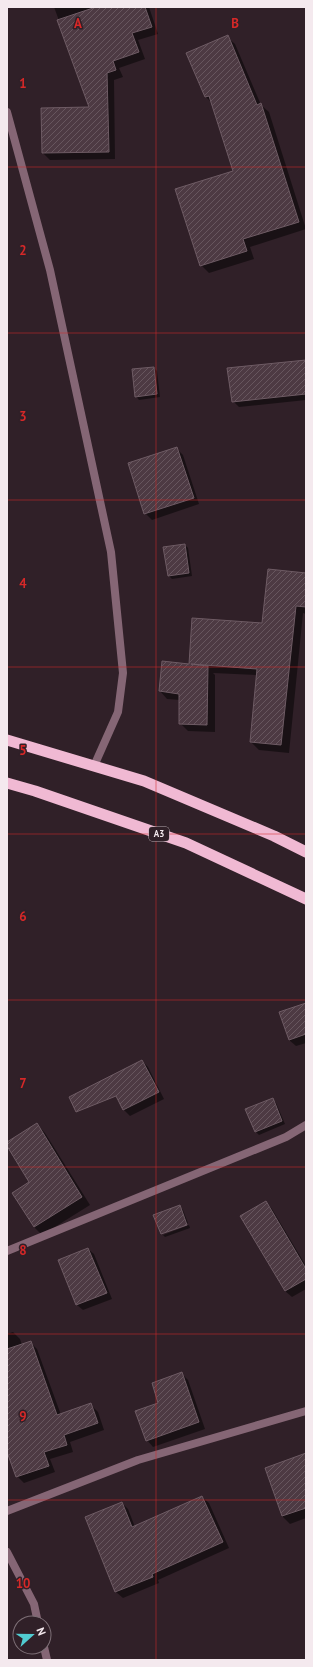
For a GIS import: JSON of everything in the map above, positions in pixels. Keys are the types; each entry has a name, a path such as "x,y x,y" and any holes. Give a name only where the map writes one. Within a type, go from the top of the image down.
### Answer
{"highway":[{"path":"7,740 144,781 274,836 306,852"},
{"name":"A3","path":"7,783 35,791 186,843 306,898"}],"street":[{"path":"7,112 50,270 111,552 123,673 118,712 94,766"},
{"path":"7,1251 286,1137 306,1125"},
{"path":"7,1511 138,1460 306,1411"},
{"path":"7,1552 34,1604 36,1615"}],"building":[{"path":"96,7 145,7 152,27 132,33 139,52 113,61 116,70 107,73 109,152 42,153 41,108 89,107 57,20"},
{"path":"228,35 257,105 261,103 299,222 243,239 247,251 200,266 175,189 233,171 209,96 205,97 186,53"},
{"path":"306,360 306,394 232,402 227,368"},
{"path":"154,367 157,394 135,397 132,369"},
{"path":"177,447 194,498 144,514 128,463"},
{"path":"185,544 189,573 168,576 163,547"},
{"path":"268,569 306,573 306,607 296,606 281,745 250,742 257,669 191,664 208,666 207,725 179,724 179,694 159,691 162,661 189,664 192,618 262,623"},
{"path":"306,1003 306,1034 289,1040 279,1012"},
{"path":"142,1060 159,1092 123,1110 116,1096 76,1112 69,1097"},
{"path":"273,1098 282,1121 255,1132 245,1109"},
{"path":"37,1123 82,1197 34,1227 12,1193 29,1182 7,1146 7,1142"},
{"path":"266,1201 306,1269 306,1279 285,1291 240,1216"},
{"path":"180,1205 187,1225 161,1234 153,1215"},
{"path":"88,1248 107,1293 76,1305 58,1260"},
{"path":"31,1341 57,1415 91,1403 98,1423 64,1435 67,1445 44,1452 49,1466 16,1477 7,1452 7,1349"},
{"path":"182,1372 199,1422 146,1441 135,1411 158,1403 152,1383"},
{"path":"306,1453 306,1508 282,1516 265,1468"},
{"path":"202,1496 223,1542 152,1574 153,1577 115,1592 85,1517 122,1502 132,1527"}]}
